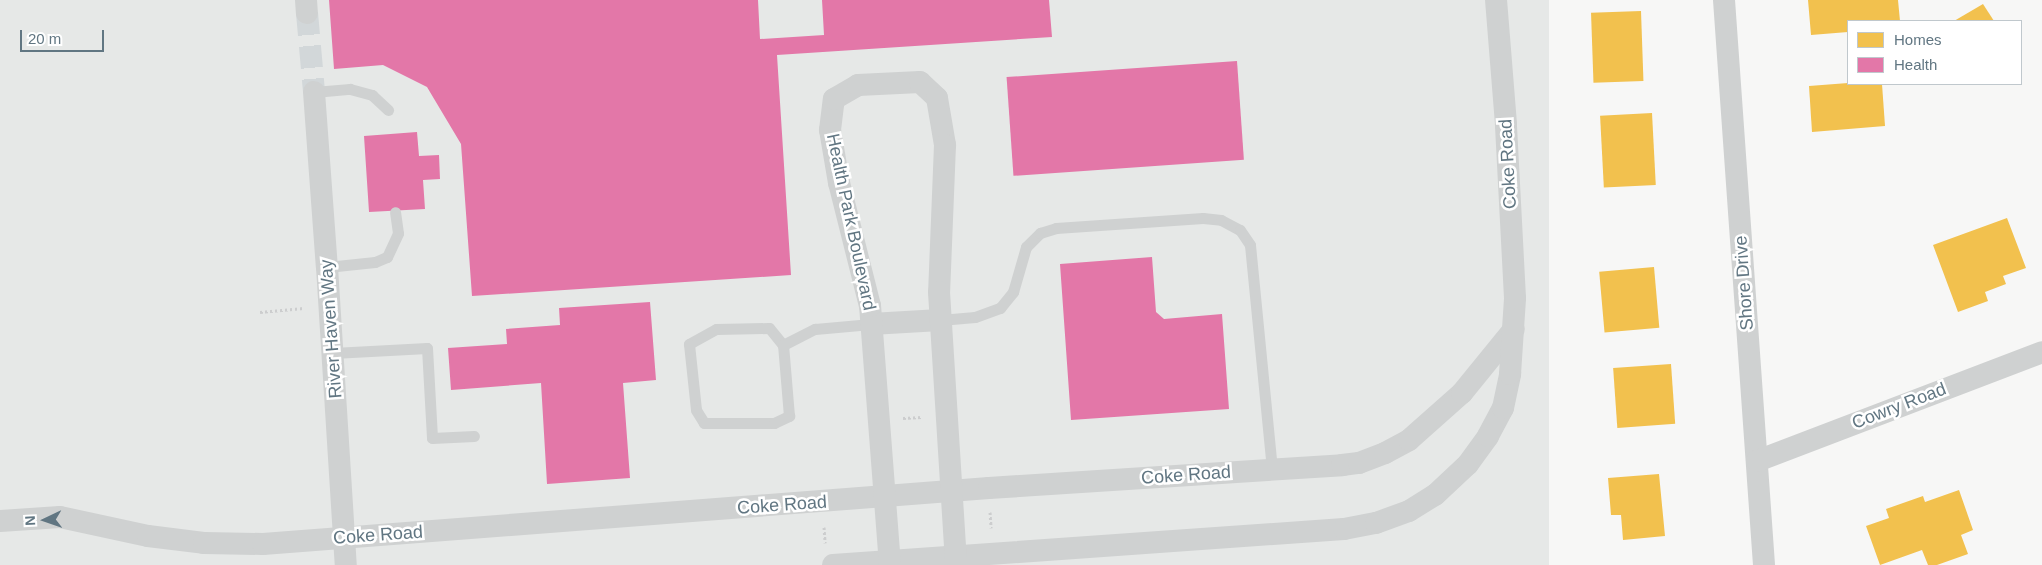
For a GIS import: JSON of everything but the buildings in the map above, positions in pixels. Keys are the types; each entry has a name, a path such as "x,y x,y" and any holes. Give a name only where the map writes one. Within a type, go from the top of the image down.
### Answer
{"street":[{"name":"Coke Road","path":"830,557 889,563 956,561 1344,529 1376,523 1408,511 1435,495 1468,464 1488,436 1503,408 1510,374 1515,288 1496,0"},
{"name":"Shore Drive","path":"1724,0 1764,565"},
{"name":"Health Park Boulevard","path":"889,563 870,306 839,183 830,130 834,99 858,85 920,82 937,98 945,145 939,292 956,561"},
{"name":"River Haven Way","path":"314,92 346,565"},
{"path":"871,324 940,320"},
{"name":"Coke Road","path":"0,521 60,517 148,536 204,543 263,544 951,491 1359,463 1409,440 1462,393 1514,329"},
{"name":"Cowry Road","path":"1757,461 2042,352"}],"lane":[{"path":"314,92 350,88 372,95 388,110"},
{"path":"327,267 376,262 387,257 398,232 395,212"},
{"path":"940,320 975,317 1000,308 1012,292 1026,247 1040,233 1056,228 1203,218 1221,220 1240,230 1250,245 1272,470"},
{"path":"784,345 815,329 871,324"},
{"path":"769,328 784,345 789,416 774,423 704,423 696,410 689,344 716,330 769,328"},
{"path":"333,353 427,348 432,438 474,436"}],"path":[{"path":"260,312 307,308"},
{"path":"900,418 924,417"},
{"path":"990,503 991,536"},
{"path":"823,519 830,557"}],"shaded area":[{"path":"0,0 1549,0 1549,565 0,565"}],"tunnel":[{"path":"307,13 314,92"}]}
